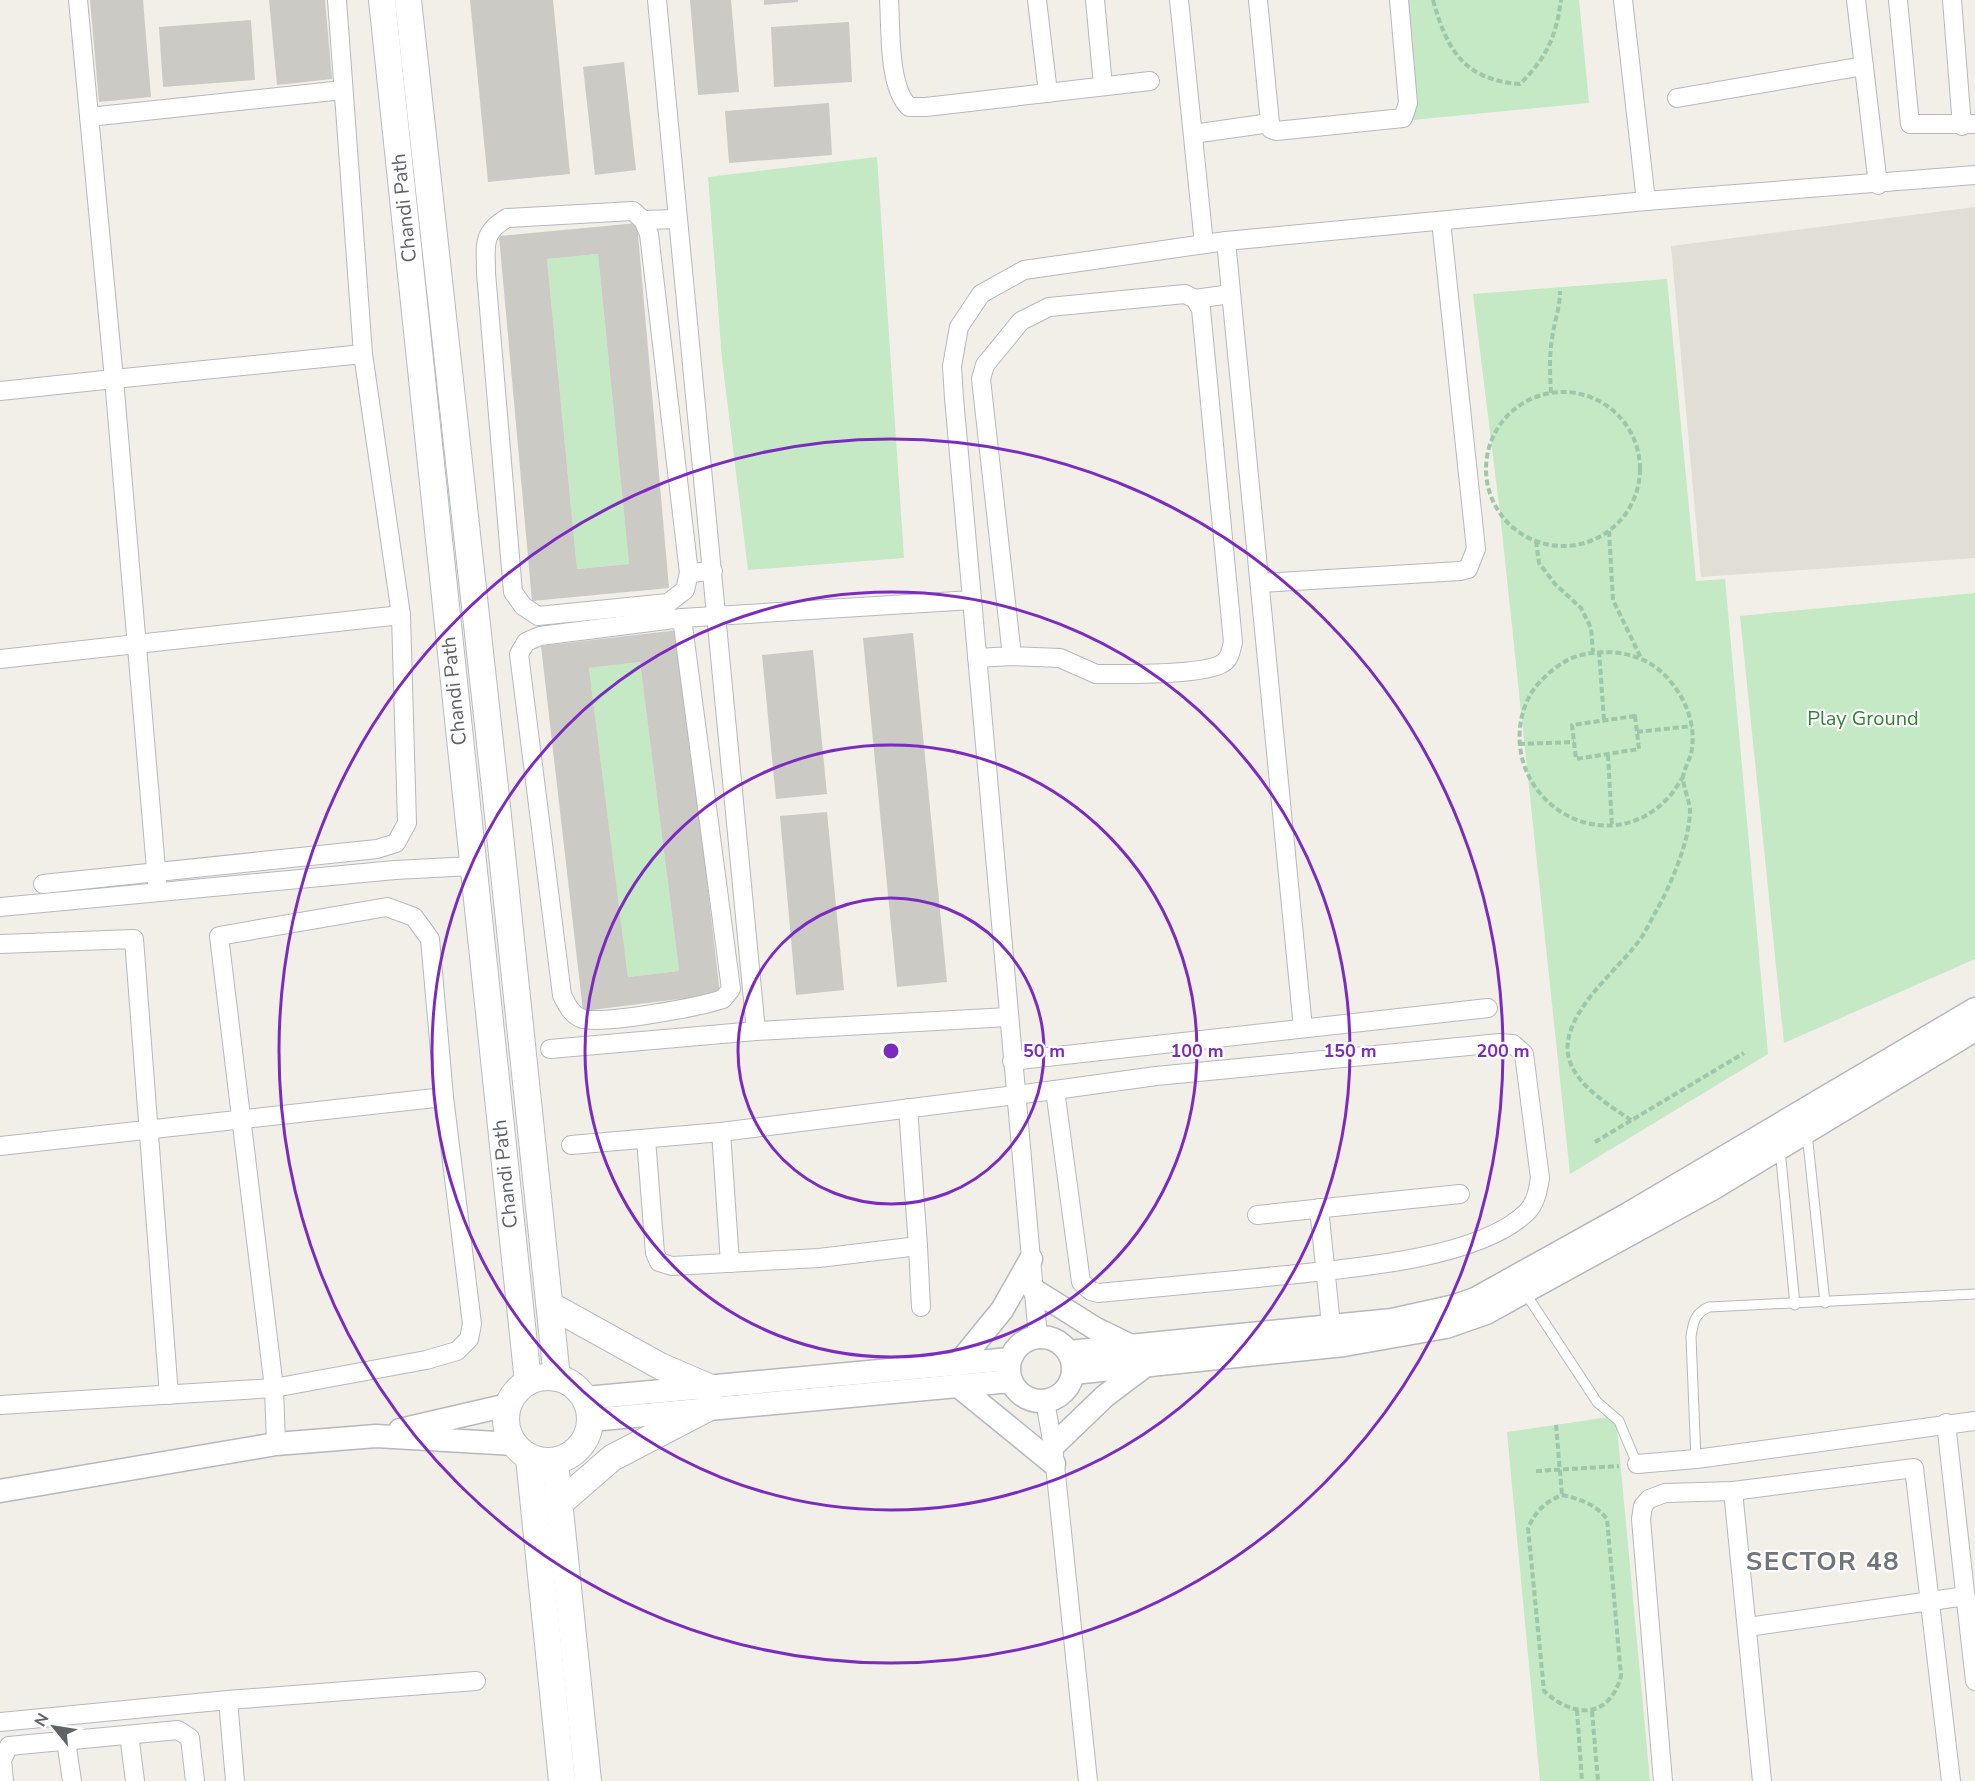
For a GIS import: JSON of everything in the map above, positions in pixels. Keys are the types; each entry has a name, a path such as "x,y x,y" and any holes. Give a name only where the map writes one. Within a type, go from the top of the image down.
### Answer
{"main road":[{"name":"Chandi Path","path":"382,0 528,1382"},
{"name":"Chandi Path","path":"408,0 557,1378"},
{"path":"550,1305 660,1366 722,1397"},
{"path":"521,1451 555,1462 569,1457 580,1448 588,1434 588,1409 579,1389 557,1378 542,1377 528,1382 516,1392 508,1405 506,1425 521,1451 562,1781"},
{"path":"559,1504 612,1458 722,1397"},
{"path":"555,1462 588,1781"}],"street":[{"path":"78,0 114,379 157,883"},
{"path":"0,907 378,849 396,843 407,822 401,615 363,354 337,0"},
{"path":"657,0 756,1030"},
{"path":"889,0 896,82 900,99 909,107 1150,81"},
{"path":"1037,0 1048,93"},
{"path":"1095,0 1103,86"},
{"path":"1179,0 1204,244"},
{"path":"1258,0 1270,123 1271,129 1276,131 1403,118 1408,103 1399,0"},
{"path":"1623,0 1646,201"},
{"path":"1857,0 1878,185"},
{"path":"1898,0 1910,124 1969,125 1952,0"},
{"path":"1677,98 1864,66"},
{"path":"89,117 343,90"},
{"path":"1193,134 1270,123"},
{"path":"1038,1337 952,366 959,327 981,294 1024,270 1226,241 1646,201 1878,185 1975,175"},
{"path":"633,211 643,220 649,234 688,573 685,590 668,603 538,616 524,606 513,592 486,273 486,238 493,226 507,218 633,211"},
{"path":"643,220 678,219"},
{"path":"1260,583 1460,571 1468,568 1473,560 1476,549 1441,221"},
{"path":"1226,241 1303,1028"},
{"path":"977,658 1012,656 1060,658 1096,674 1173,673 1224,663 1231,653 1233,642 1201,309 1195,299 1185,294 1049,307 1021,321 986,365 981,378 1012,656"},
{"path":"1195,299 1232,294"},
{"path":"0,391 363,354"},
{"path":"688,573 713,571"},
{"path":"682,618 730,989 723,999 693,1008 602,1019 582,1019 570,1011 562,995 519,654 526,642 540,636 682,618 972,600"},
{"path":"0,659 136,642 401,615"},
{"path":"43,884 157,883 472,866"},
{"path":"0,1405 274,1388 426,1360 457,1351 469,1339 472,1324 444,1097 430,939 414,917 387,907 219,936 274,1388 276,1444"},
{"path":"0,944 134,939 170,1395"},
{"path":"1012,1061 1488,1008"},
{"path":"1071,1363 1131,1346 1392,1320 1455,1306 1519,1285 1780,1148 1806,1120 1975,1009"},
{"path":"550,1049 756,1030 1008,1017"},
{"path":"1071,1363 1145,1366 1404,1336 1446,1327 1486,1313 1519,1285 1777,1125 1806,1120 1975,1030"},
{"path":"571,1145 721,1132 908,1108 1017,1096 1055,1090 1292,1062 1500,1043 1513,1044 1524,1054 1540,1178 1537,1195 1528,1211 1495,1233 1443,1253 1327,1271 1098,1293 1091,1291 1082,1282 1078,1270 1055,1090"},
{"path":"0,1146 444,1097"},
{"path":"908,1108 921,1307"},
{"path":"721,1132 730,1263"},
{"path":"646,1139 655,1253 659,1262 672,1266 819,1258 918,1246"},
{"path":"1257,1215 1460,1194"},
{"path":"1319,1208 1327,1271 1330,1325"},
{"path":"958,1375 1002,1310 1031,1259"},
{"path":"1034,1290 1096,1329 1131,1346"},
{"path":"1038,1337 1053,1338 1071,1363 1064,1392 1045,1401 1024,1397 1010,1370 1023,1342 1038,1337"},
{"path":"1053,1455 1105,1396 1145,1366"},
{"path":"588,1409 1010,1370"},
{"path":"958,1375 1053,1455"},
{"path":"1045,1401 1053,1455 1088,1781"},
{"path":"0,1491 276,1444 375,1436 508,1405"},
{"path":"1637,1464 1696,1459 1946,1423 1975,1421"},
{"path":"1946,1423 1975,1681"},
{"path":"375,1436 521,1451"},
{"path":"1663,1781 1641,1519 1643,1506 1649,1499 1665,1493 1733,1491 1914,1468 1951,1781"},
{"path":"1733,1491 1762,1781"},
{"path":"1748,1627 1966,1596"},
{"path":"0,1722 228,1700 476,1681"},
{"path":"228,1700 235,1781"},
{"path":"4,1781 2,1760 9,1746 178,1730 190,1738 195,1781"},
{"path":"129,1735 135,1781"},
{"path":"66,1741 72,1781"}],"lane":[{"path":"1806,1120 1825,1303"},
{"path":"1777,1125 1795,1305"},
{"path":"1519,1285 1597,1402 1619,1421 1637,1464"},
{"path":"1696,1459 1691,1337 1693,1320 1702,1310 1709,1307 1795,1305 1975,1294"}],"path":[{"path":"1433,0 1443,35 1458,58 1498,82 1520,84 1533,71 1552,42 1557,31 1561,0"},
{"path":"1551,393 1549,365 1552,337 1560,310 1560,291"},
{"path":"1566,391 1590,396 1612,408 1628,425 1638,448 1641,472 1636,496 1624,517 1610,530 1584,544 1559,546 1536,541 1510,525 1500,513 1489,491 1486,467 1491,443 1502,422 1520,405 1551,393 1566,391"},
{"path":"1610,530 1613,600 1641,659"},
{"path":"1536,541 1539,563 1555,584 1581,608 1592,628 1593,652"},
{"path":"1599,651 1604,720"},
{"path":"1599,651 1625,653 1641,659 1670,679 1684,701 1692,726 1691,752 1683,777 1666,800 1643,817 1612,825 1587,824 1560,813 1538,794 1524,770 1519,744 1522,713 1533,689 1551,670 1574,657 1599,651"},
{"path":"1635,716 1639,749 1576,759 1572,725 1604,720 1635,716"},
{"path":"1637,732 1692,726"},
{"path":"1519,744 1574,742"},
{"path":"1608,755 1612,825"},
{"path":"1631,1120 1606,1103 1582,1080 1569,1062 1568,1041 1572,1022 1637,944 1662,900 1681,852 1690,810 1683,777"},
{"path":"1595,1142 1744,1053"},
{"path":"1556,1425 1562,1495"},
{"path":"1536,1471 1637,1464"},
{"path":"1562,1495 1580,1499 1599,1509 1607,1519 1621,1676 1618,1689 1592,1711 1577,1710 1556,1702 1544,1691 1528,1528 1535,1512 1548,1501 1562,1495"},
{"path":"1577,1710 1582,1781"},
{"path":"1592,1711 1598,1781"}],"shaded area":[{"path":"1975,207 1975,558 1701,577 1671,246"}],"green space":[{"path":"1401,0 1579,0 1589,103 1412,120"},
{"path":"877,157 904,558 748,570 722,359 708,177"},
{"path":"598,254 629,564 577,569 547,259"},
{"path":"1667,279 1696,581 1725,579 1768,1054 1570,1174 1500,513 1473,294"},
{"name":"Play Ground","path":"1975,593 1975,959 1784,1043 1740,616"},
{"path":"640,662 679,971 628,977 589,668"},
{"path":"1616,1416 1650,1781 1540,1781 1507,1432"}],"building":[{"path":"90,0 143,0 151,97 99,102"},
{"path":"269,0 325,0 332,79 277,85"},
{"path":"470,0 553,0 570,174 488,182"},
{"path":"690,0 731,0 739,92 698,95"},
{"path":"764,0 798,0 798,2 764,5"},
{"path":"251,20 255,80 163,87 159,27"},
{"path":"849,22 852,82 774,87 771,27"},
{"path":"624,62 636,170 595,175 583,67"},
{"path":"829,103 832,155 729,163 725,111"},
{"path":"637,223 669,588 532,601 499,236","holes":["598,254 629,564 577,569 547,259"]},
{"path":"678,630 720,994 583,1011 541,646","holes":["640,662 679,971 628,977 589,668"]},
{"path":"913,633 947,982 897,987 863,638"},
{"path":"813,650 827,794 776,799 762,655"},
{"path":"827,812 844,990 796,995 780,816"}],"district":[{"name":"SECTOR 48","path":"1823,1561"}]}
